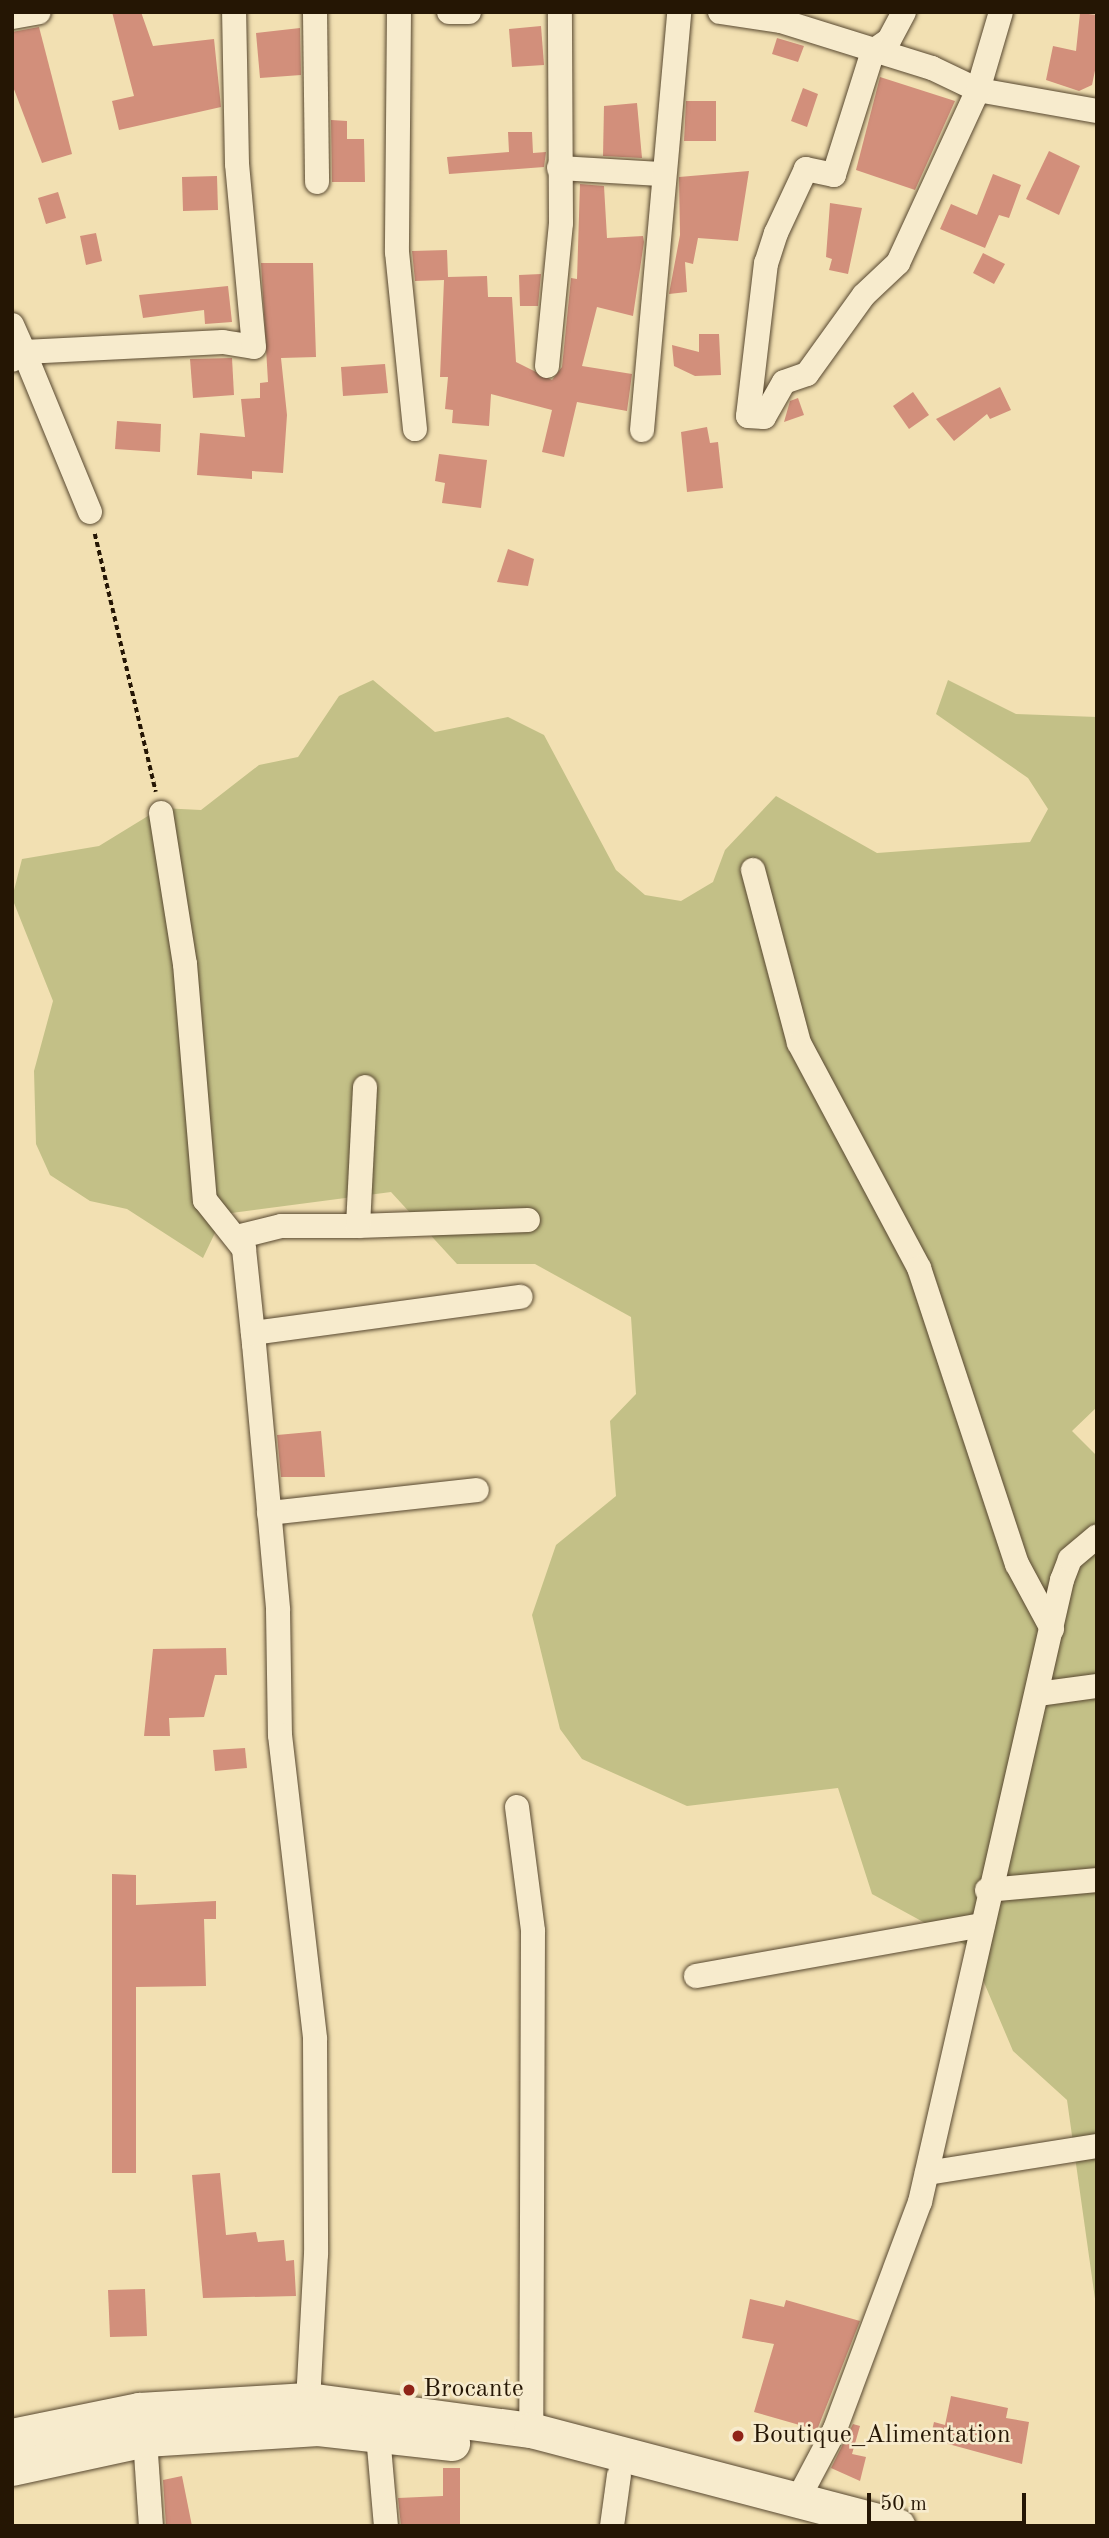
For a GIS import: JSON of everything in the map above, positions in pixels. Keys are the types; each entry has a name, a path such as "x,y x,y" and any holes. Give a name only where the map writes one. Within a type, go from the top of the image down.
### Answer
{"main road":[{"path":"12,2436 139,2410 308,2400 531,2430 804,2513"},
{"path":"12,2468 145,2438 318,2428 530,2453 619,2475 804,2513 898,2526"}],"street":[{"path":"12,17 39,12"},
{"path":"18,356 223,342 254,347 237,164 233,12"},
{"path":"315,12 317,182"},
{"path":"399,12 397,252 415,429"},
{"path":"547,366 561,223 560,12"},
{"path":"642,430 661,174 680,12"},
{"path":"720,12 781,21 978,90 1097,111"},
{"path":"904,12 889,40 873,51 834,175 806,169 766,262 748,416 764,417 785,382 807,374 864,295 896,267 978,90 1001,12"},
{"path":"559,169 661,174"},
{"path":"12,325 18,356 90,512"},
{"path":"160,813 185,964 205,1200 237,1237 253,1333 269,1513 280,1735 314,2039 316,2254 308,2400"},
{"path":"754,870 799,1043 919,1268 1017,1564 1052,1629"},
{"path":"358,1226 365,1087"},
{"path":"237,1237 281,1226 528,1220"},
{"path":"253,1333 522,1297"},
{"path":"269,1513 477,1490"},
{"path":"804,2513 927,2173 988,1890 1070,1559 1097,1536"},
{"path":"1038,1694 1097,1685"},
{"path":"517,1807 533,1931 531,2430"},
{"path":"988,1890 1097,1880"},
{"path":"696,1976 982,1925"},
{"path":"927,2173 1097,2146"},
{"path":"378,2435 386,2526"},
{"path":"145,2438 151,2526"},
{"path":"612,2526 619,2475"}],"path":[{"path":"90,512 160,813"}],"shaded area":[{"path":"373,680 435,732 508,717 544,735 616,870 645,895 681,901 713,882 725,850 776,796 877,853 1030,842 1048,809 1028,778 936,714 948,680 1016,714 1097,717 1097,1407 1072,1431 1097,1456 1097,2313 1067,2100 1013,2051 969,1947 872,1894 838,1788 687,1806 582,1759 560,1729 532,1615 556,1545 616,1496 610,1421 636,1394 631,1317 535,1264 457,1264 391,1192 224,1214 203,1258 127,1209 90,1201 50,1175 36,1144 34,1071 53,1001 12,898 22,859 99,846 161,808 201,810 259,765 298,757 339,696"}],"building":[{"path":"112,12 141,12 153,46 214,39 221,107 119,130 112,101 134,96"},
{"path":"1080,13 1097,15 1097,61 1092,85 1079,91 1046,80 1053,46 1076,51"},
{"path":"541,26 544,65 512,67 509,29"},
{"path":"39,27 72,154 42,163 12,84 12,32"},
{"path":"300,28 301,75 260,78 256,33"},
{"path":"777,38 804,46 798,62 772,54"},
{"path":"880,77 955,101 915,190 856,170"},
{"path":"803,88 818,94 807,127 791,121"},
{"path":"686,101 716,101 716,141 684,141"},
{"path":"637,103 642,158 603,156 604,106"},
{"path":"331,120 347,121 347,139 364,139 365,182 332,182"},
{"path":"508,132 532,132 533,153 546,152 544,167 449,174 447,157 509,152"},
{"path":"1049,151 1080,166 1059,215 1026,199"},
{"path":"749,171 738,241 698,238 693,264 685,262 687,292 669,294 680,235 679,177"},
{"path":"993,174 1021,185 1009,218 999,215 985,248 940,229 951,204 977,215"},
{"path":"217,176 218,210 183,211 182,177"},
{"path":"580,184 604,186 607,238 643,236 644,242 633,316 597,307 582,366 632,374 627,411 577,402 564,457 542,452 552,410 491,394 489,426 452,423 453,410 445,409 448,377 440,377 444,280 415,281 412,251 447,250 448,277 487,276 488,297 512,297 516,362 552,380 562,367 571,278 577,279"},
{"path":"58,192 66,218 46,224 38,198"},
{"path":"830,203 862,208 848,274 829,270 832,259 826,257"},
{"path":"96,233 102,261 86,265 80,236"},
{"path":"983,253 1005,264 994,284 973,273"},
{"path":"261,263 313,263 316,357 281,358 287,415 283,473 252,471 252,479 197,475 200,433 245,437 241,399 260,398 260,383 268,382"},
{"path":"541,274 538,306 520,306 519,275"},
{"path":"228,286 232,322 205,324 204,310 143,318 139,295"},
{"path":"699,334 719,334 721,375 695,376 674,366 672,345 699,352"},
{"path":"232,358 234,395 193,398 190,359"},
{"path":"385,364 388,393 343,396 341,367"},
{"path":"1000,387 1011,410 990,419 987,414 954,441 936,419"},
{"path":"913,392 929,415 909,429 893,406"},
{"path":"798,398 804,415 784,422 790,401"},
{"path":"117,421 161,424 160,452 115,449"},
{"path":"707,427 710,443 718,442 723,488 687,492 681,432"},
{"path":"439,454 487,460 481,508 442,503 445,483 435,481"},
{"path":"508,549 534,559 528,586 497,582"},
{"path":"321,1431 325,1477 281,1477 277,1435"},
{"path":"226,1648 227,1675 215,1675 204,1717 169,1718 170,1736 144,1736 153,1649"},
{"path":"245,1748 247,1768 215,1771 213,1750"},
{"path":"112,1874 136,1875 136,1905 216,1901 216,1919 204,1919 206,1986 136,1987 136,2173 112,2173"},
{"path":"220,2173 226,2235 256,2232 258,2242 284,2240 286,2261 294,2260 296,2296 203,2298 192,2175"},
{"path":"145,2289 147,2336 110,2337 108,2290"},
{"path":"750,2299 784,2307 786,2300 860,2321 817,2430 754,2412 774,2344 742,2338"},
{"path":"951,2396 1008,2408 1006,2418 1029,2422 1022,2464 930,2439 934,2422 945,2425"},
{"path":"853,2424 860,2426 852,2454 866,2457 860,2481 831,2468"},
{"path":"443,2468 460,2468 460,2526 401,2526 398,2498 443,2496"},
{"path":"182,2476 192,2526 166,2526 163,2480"}],"place":[{"name":"Brocante","path":"409,2390"},
{"name":"Boutique_Alimentation","path":"738,2436"}]}
